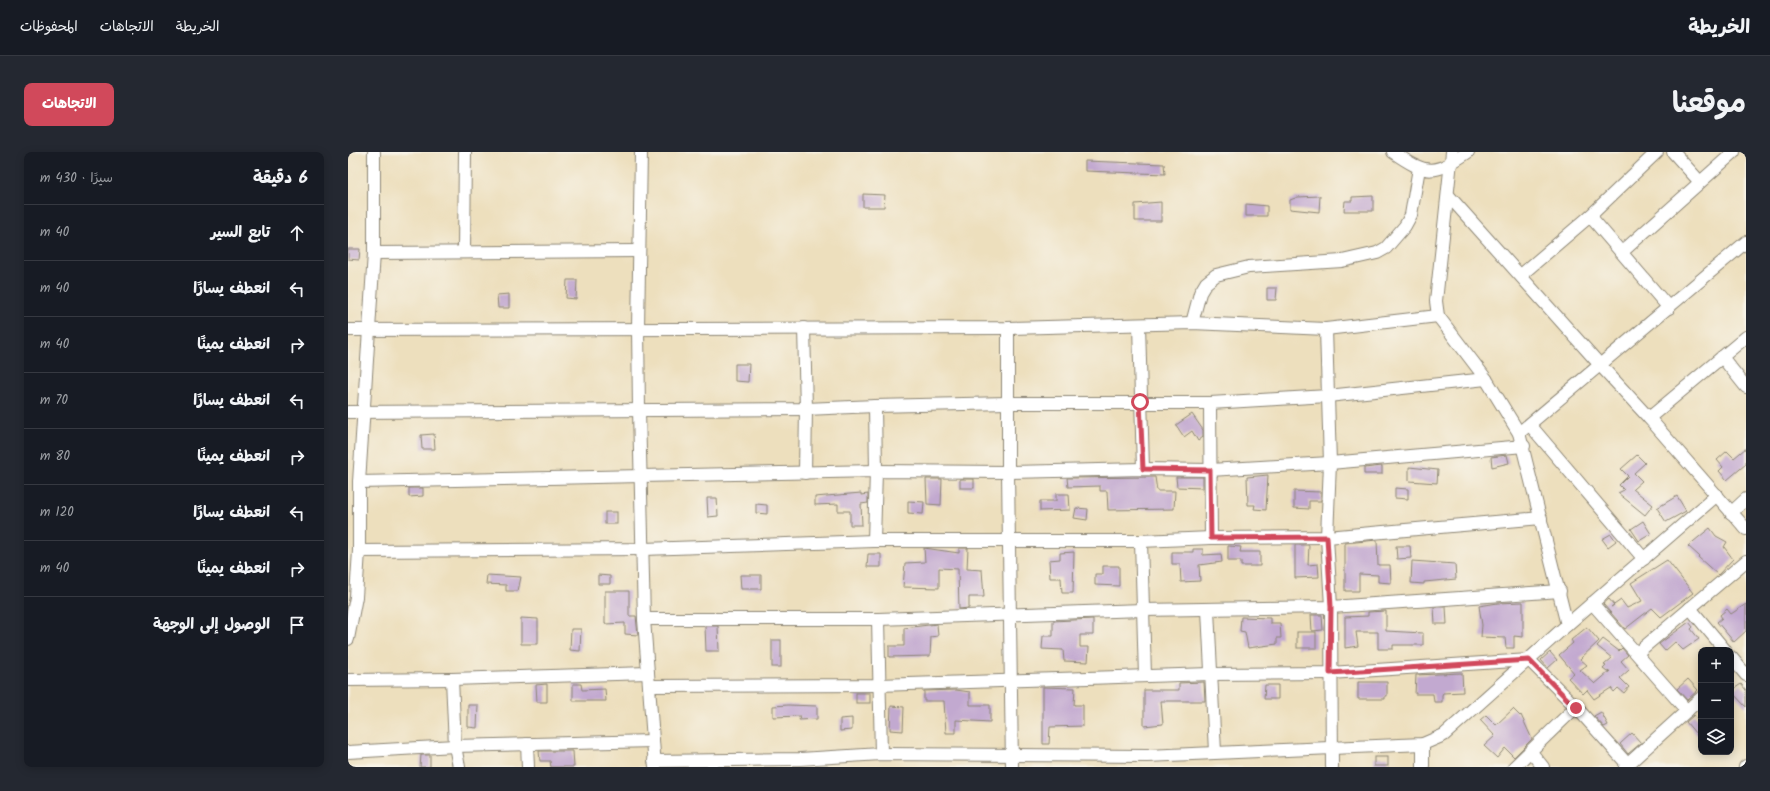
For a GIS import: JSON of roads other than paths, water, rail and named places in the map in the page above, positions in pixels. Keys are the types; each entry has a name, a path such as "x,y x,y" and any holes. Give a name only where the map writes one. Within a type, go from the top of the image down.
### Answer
{"street":[{"path":"348,639 356,597 353,566 360,552 353,498 359,482 374,253 374,152"},
{"path":"464,252 465,152"},
{"path":"641,152 638,251 639,410 642,476 644,619 654,764 881,754 1011,754 1148,761 1215,752 1332,749 1423,744 1444,735 1592,603 1717,495"},
{"path":"1394,152 1419,168 1438,170 1451,158 1468,152"},
{"path":"1520,275 1590,216 1656,152"},
{"path":"1673,152 1700,182"},
{"path":"1622,252 1734,152"},
{"path":"1451,158 1436,301 1438,316 1486,379 1519,433 1524,446 1567,625"},
{"path":"1192,323 1200,293 1206,283 1216,275 1249,267 1342,261 1377,253 1386,248 1405,226 1411,215 1419,168"},
{"path":"1448,195 1600,366 1649,418 1746,529"},
{"path":"1590,216 1669,308"},
{"path":"1519,433 1746,242"},
{"path":"374,253 638,251"},
{"path":"348,330 1008,328 1192,323 1326,329 1438,316"},
{"path":"1138,325 1143,469"},
{"path":"804,328 806,409 805,473"},
{"path":"1008,328 1008,541 1012,767"},
{"path":"1326,329 1330,463 1327,537 1331,607 1330,673 1332,767"},
{"path":"1649,418 1746,337"},
{"path":"1722,357 1746,387"},
{"path":"348,412 806,409 1008,403 1210,403 1328,396 1486,379"},
{"path":"1210,403 1211,538"},
{"path":"874,541 876,470 875,406"},
{"path":"1530,425 1644,559"},
{"path":"359,482 805,473 876,470 1008,472 1143,469 1210,470 1330,463 1524,446"},
{"path":"1732,513 1746,500"},
{"path":"360,552 643,549 874,541 1141,541 1211,538 1327,537 1541,518"},
{"path":"1141,541 1146,676"},
{"path":"1637,652 1746,561"},
{"path":"644,619 878,619 1143,610 1331,607 1560,591"},
{"path":"1592,603 1637,652 1687,711"},
{"path":"1690,608 1722,647"},
{"path":"1208,610 1215,752"},
{"path":"878,619 881,754"},
{"path":"649,686 879,685 1210,674 1330,673 1529,660 1576,708 1626,766 1698,701"},
{"path":"1734,665 1746,675"},
{"path":"348,680 452,679 648,673"},
{"path":"452,679 455,746 459,767"},
{"path":"1514,767 1576,708"},
{"path":"348,752 455,746 653,741"},
{"path":"527,744 528,767"},
{"path":"1423,744 1423,767"},
{"path":"1531,752 1543,767"}]}
